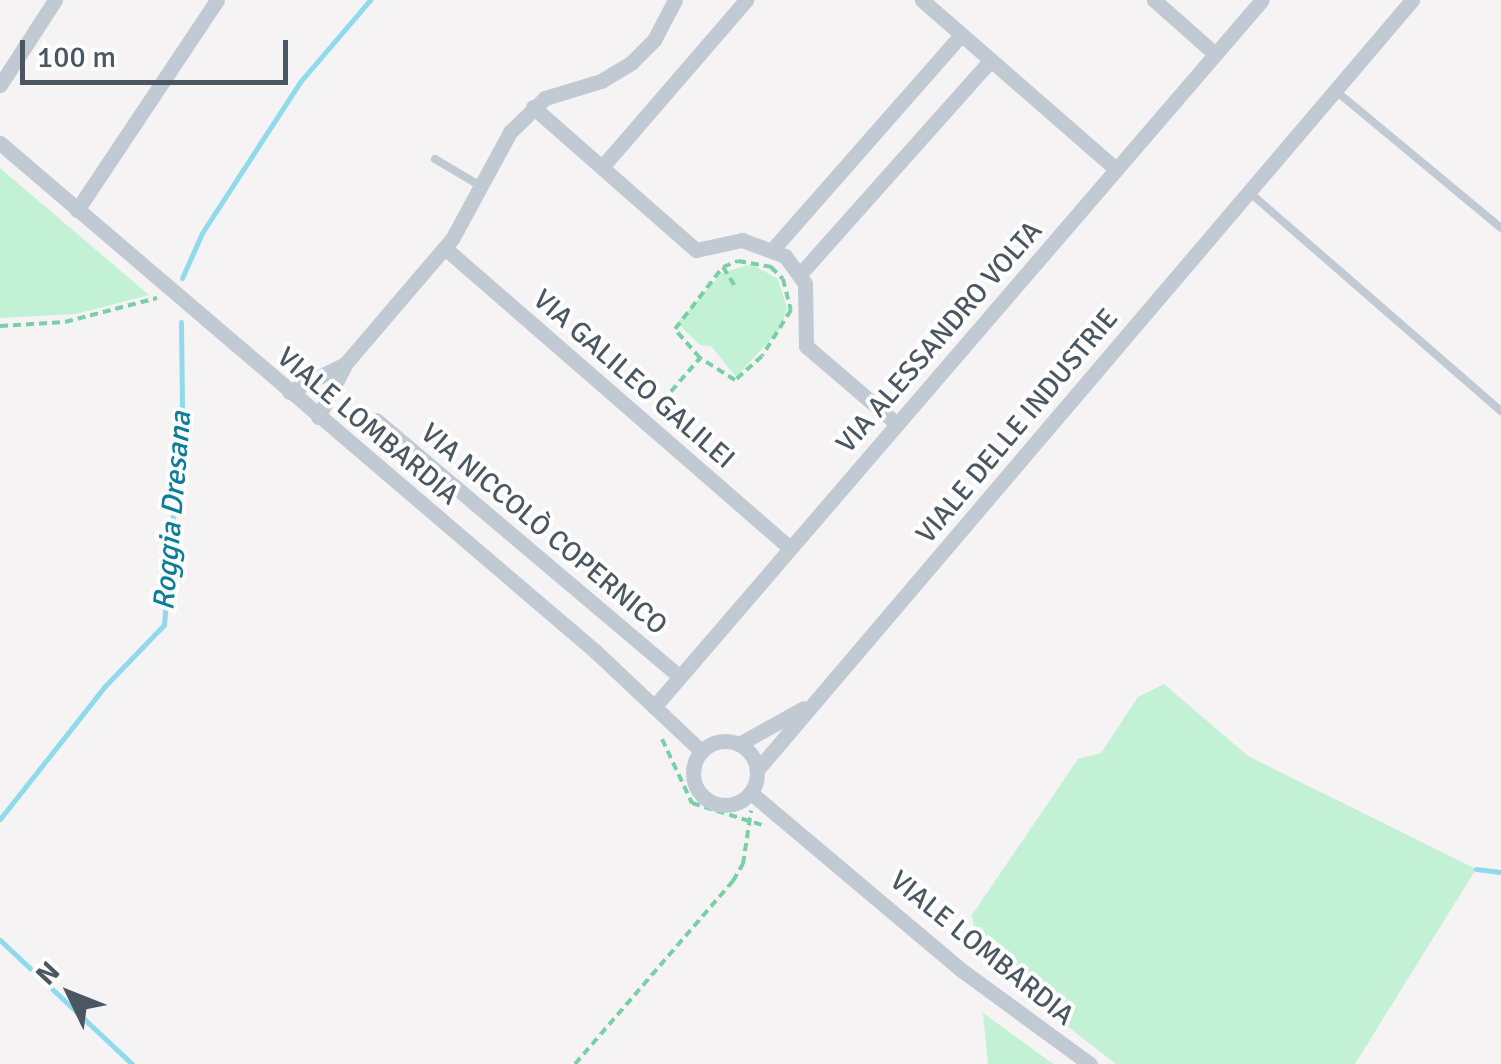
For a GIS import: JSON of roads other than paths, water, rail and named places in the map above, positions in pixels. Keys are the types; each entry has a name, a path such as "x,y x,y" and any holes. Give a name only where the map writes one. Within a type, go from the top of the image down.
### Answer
{"street":[{"path":"0,85 55,0"},
{"path":"77,210 217,0"},
{"path":"318,417 346,363 446,249 499,146 533,108 631,64 654,40 675,0"},
{"path":"602,166 746,0"},
{"path":"922,0 1116,169"},
{"path":"1154,0 1216,54"},
{"name":"VIA ALESSANDRO VOLTA","path":"654,707 1262,0"},
{"name":"VIALE DELLE INDUSTRIE","path":"757,770 1412,0"},
{"path":"773,248 962,34"},
{"path":"801,273 991,60"},
{"path":"533,108 696,250 742,240 773,248 801,273 808,298 802,329 806,346 896,424"},
{"name":"VIALE LOMBARDIA","path":"0,143 702,751"},
{"name":"VIA GALILEO GALILEI","path":"446,249 790,547"},
{"path":"288,392 346,363"},
{"name":"VIA NICCOLÒ COPERNICO","path":"376,420 680,678"},
{"name":"VIALE DELLE INDUSTRIE","path":"740,744 823,693"},
{"path":"719,741 740,744 757,770 750,793 723,806 704,798 692,770 702,751 719,741"},
{"name":"VIALE LOMBARDIA","path":"750,793 960,968 1090,1064"}],"lane":[{"path":"1336,90 1501,228"},
{"path":"435,160 480,185"},
{"path":"1249,192 1501,411"}],"waterway":[{"name":"Roggia Dresana","path":"182,278 202,233 300,82 370,0"},
{"name":"Roggia Dresana","path":"0,819 105,686 164,625 182,405 181,322"},
{"path":"1476,869 1501,872"},
{"name":"Roggia Dresana","path":"0,940 132,1064"}]}
